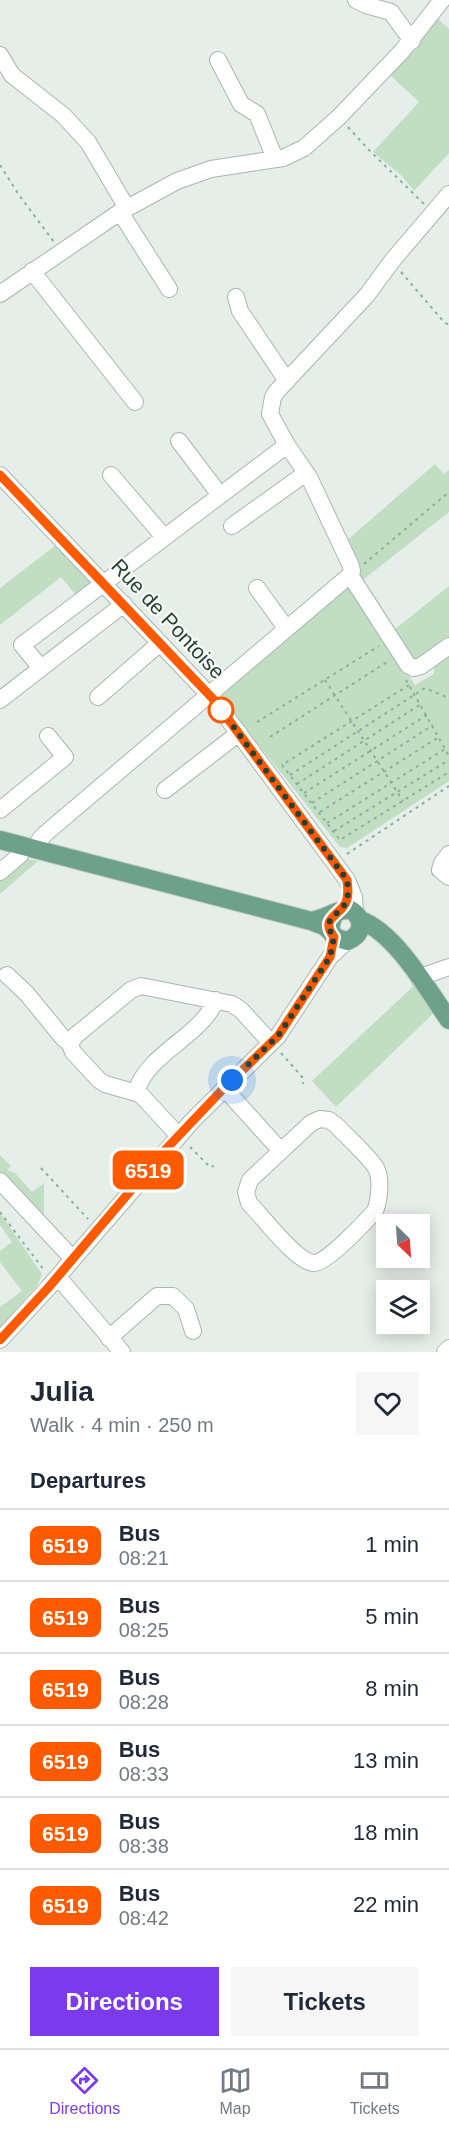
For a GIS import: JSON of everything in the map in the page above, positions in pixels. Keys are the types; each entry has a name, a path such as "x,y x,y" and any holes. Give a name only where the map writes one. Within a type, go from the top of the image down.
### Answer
{"main road":[{"path":"0,840 33,845 324,926 345,925 393,944 449,1020"}],"street":[{"path":"356,0 391,12 412,40"},
{"path":"0,294 124,210 177,181 203,171 275,159 304,148 339,117 412,40 442,0"},
{"path":"0,55 12,75 63,115 88,142 169,289"},
{"path":"218,60 241,104 257,114 275,159"},
{"path":"0,872 350,575 351,566 306,473 270,414 273,397 367,295 392,261 449,194"},
{"path":"32,271 135,402"},
{"path":"236,297 240,312 287,381"},
{"path":"179,441 220,495"},
{"path":"41,668 22,645 287,445"},
{"path":"232,526 306,473"},
{"name":"Rue de Pontoise","path":"0,475 209,695 239,733 347,880 354,897 345,925"},
{"path":"111,475 164,537"},
{"path":"350,575 408,665 414,668 421,666 449,646"},
{"path":"257,588 286,628"},
{"path":"0,700 124,604"},
{"path":"98,697 160,643"},
{"path":"165,790 239,733"},
{"path":"0,810 64,757 48,735"},
{"path":"449,854 442,862 440,870 449,877"},
{"path":"0,1340 58,1277 178,1136 278,1036 330,957 345,925"},
{"path":"420,980 449,967"},
{"path":"7,975 27,994 70,1044 73,1052 99,1080 105,1084 136,1092 150,1103 178,1136"},
{"path":"70,1044 75,1036 136,987 145,986 216,1000 237,1007 271,1043"},
{"path":"136,1092 144,1073 210,1015 216,1000"},
{"path":"224,1088 281,1151"},
{"path":"325,1119 336,1125 377,1171 378,1203 375,1211 330,1255 319,1262 308,1262 299,1257 249,1203 246,1196 246,1188 250,1180 281,1151 311,1123 325,1119"},
{"path":"0,1181 73,1259"},
{"path":"58,1277 122,1352"},
{"path":"109,1338 157,1296 173,1296 186,1309 193,1331"},
{"path":"445,1352 449,1348"}],"path":[{"path":"339,117 369,150 433,212"},
{"path":"0,165 61,252"},
{"path":"392,261 449,325"},
{"path":"350,575 449,492"},
{"path":"256,722 383,644"},
{"path":"270,737 392,658"},
{"path":"403,676 449,756"},
{"path":"325,680 403,801"},
{"path":"409,685 282,765 340,840 449,772"},
{"path":"290,775 425,688 449,698"},
{"path":"297,784 421,704"},
{"path":"304,794 427,715"},
{"path":"312,804 433,725"},
{"path":"319,813 439,737"},
{"path":"327,823 445,749"},
{"path":"334,832 449,760"},
{"path":"334,862 449,786"},
{"path":"271,1043 303,1078 303,1084"},
{"path":"178,1136 210,1167 214,1166"},
{"path":"40,1168 98,1229"},
{"path":"0,1212 44,1271 49,1266 58,1277"}],"green space":[{"path":"436,17 449,29 449,153 414,191 402,176 373,152 419,102 390,75"},
{"path":"435,464 444,474 449,470 449,512 359,583 345,542"},
{"path":"57,544 98,586 80,600 61,577 0,625 0,588"},
{"path":"350,582 415,685 434,674 434,667 449,657 449,781 347,848 340,847 219,695"},
{"path":"449,586 449,643 415,664 390,633"},
{"path":"27,859 38,861 0,894 0,880"},
{"path":"420,980 440,1007 336,1107 312,1081"},
{"path":"0,1155 11,1166 7,1170 15,1173 32,1192 44,1183 44,1216 0,1176"},
{"path":"0,1213 42,1274 37,1286 0,1327 0,1307 22,1291 0,1262 0,1251 12,1242 0,1225"}],"bus line":[{"name":"6519","path":"0,475 214,700 347,880 348,898 341,910 331,918 330,927 334,937 330,957 278,1036 166,1149 48,1288 0,1340"}],"route":[{"path":"221,710 347,880 348,890 346,903 331,918 330,927 334,937 330,957 278,1036 232,1080"}]}
